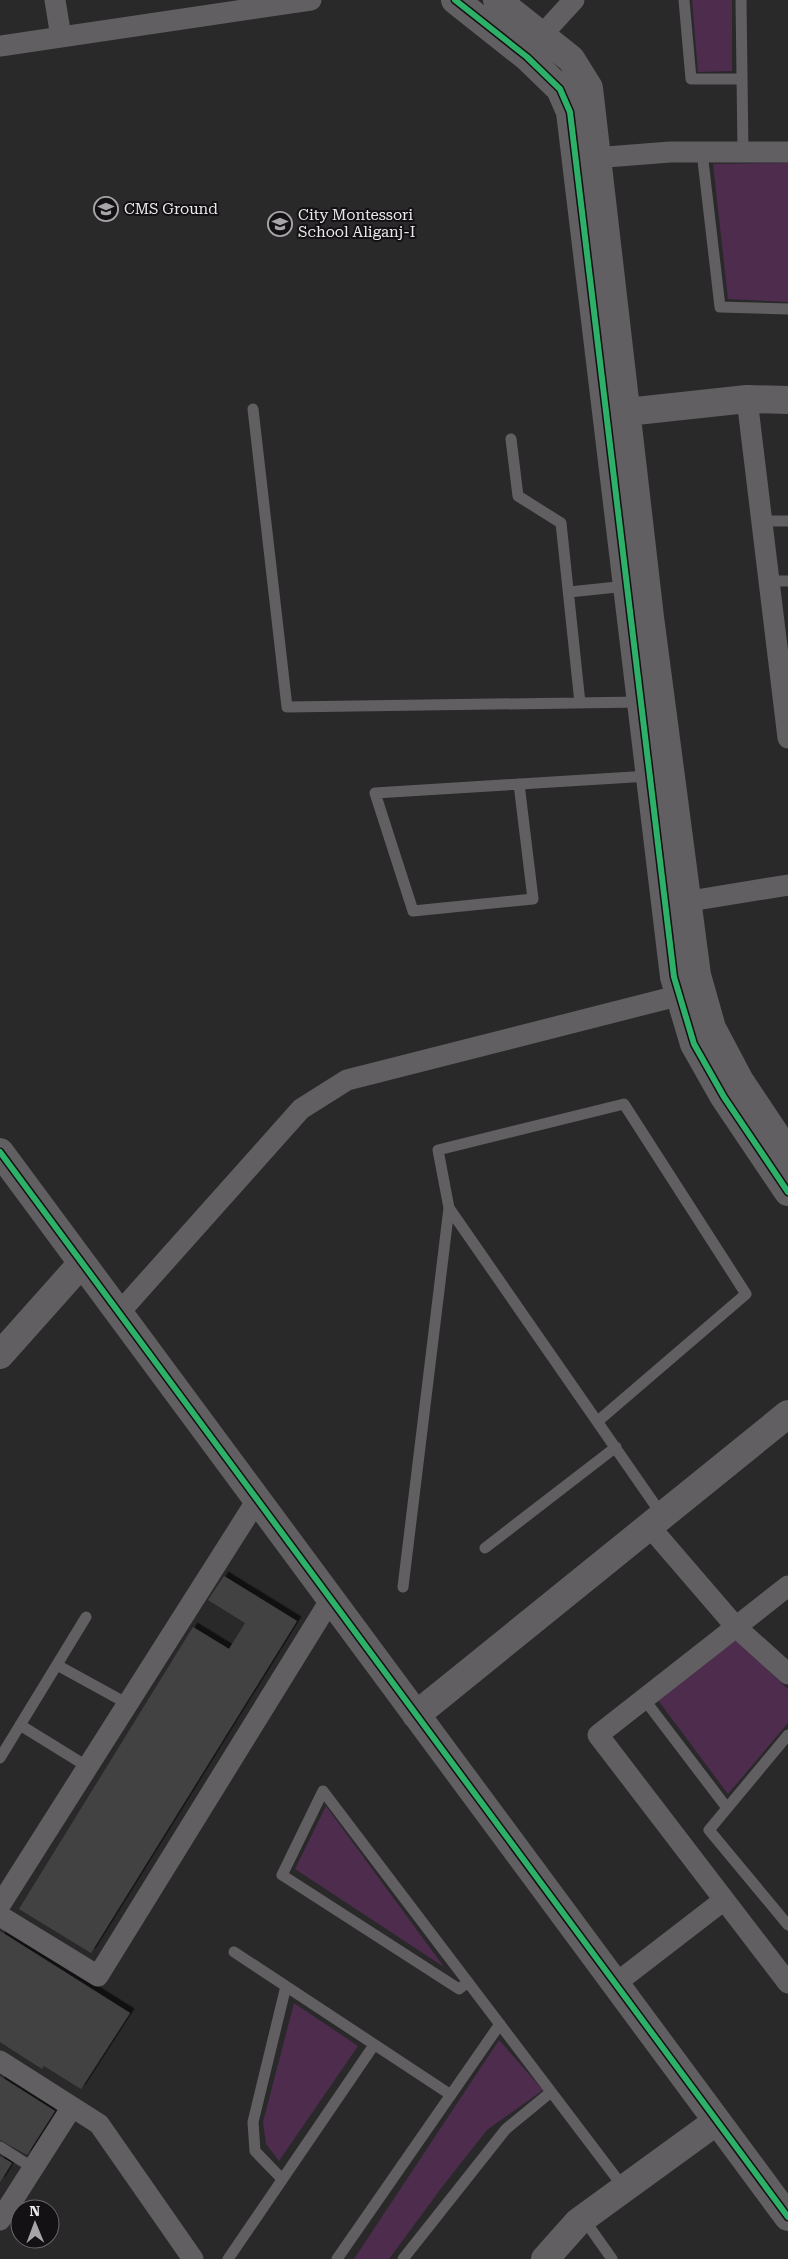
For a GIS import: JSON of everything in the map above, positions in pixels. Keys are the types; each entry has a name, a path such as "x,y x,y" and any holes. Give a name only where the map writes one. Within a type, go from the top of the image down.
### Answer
{"street":[{"path":"55,0 60,38"},
{"path":"0,46 311,0"},
{"path":"455,0 527,57 560,89 587,159"},
{"path":"497,0 571,59 589,88 587,159 616,413 627,586 650,776 676,903"},
{"path":"541,36 574,0"},
{"path":"587,159 670,152 788,152"},
{"path":"616,413 748,399 788,400"},
{"path":"748,399 762,521 779,581 788,738"},
{"path":"616,413 650,616 676,903 674,977 690,992 712,1028 740,1081 788,1154"},
{"path":"676,903 788,885"},
{"path":"690,992 694,1044 724,1097 788,1192"},
{"path":"119,1313 301,1109 347,1080 690,992"},
{"path":"0,1152 788,2216"},
{"path":"0,1355 82,1263"},
{"path":"416,1715 788,1414"},
{"path":"0,1905 257,1500"},
{"path":"656,1520 736,1627 785,1667"},
{"path":"788,1586 598,1735 788,1984"},
{"path":"0,1916 98,1976 331,1599"},
{"path":"615,1984 724,1900"},
{"path":"0,2061 99,2124 193,2259"},
{"path":"0,2220 72,2107"},
{"path":"545,2259 584,2218 717,2121"}],"lane":[{"path":"684,0 691,79 742,79"},
{"path":"741,0 743,152"},
{"path":"702,152 720,307 788,309"},
{"path":"253,409 287,707 641,702"},
{"path":"511,439 518,496 561,523 580,703"},
{"path":"762,521 788,521"},
{"path":"568,592 627,586"},
{"path":"519,784 533,899 413,911 376,793 519,784 650,776"},
{"path":"403,1587 449,1208 438,1150 624,1104 746,1294 598,1420"},
{"path":"449,1208 616,1447 656,1520"},
{"path":"485,1548 616,1447"},
{"path":"0,1758 86,1617"},
{"path":"57,1665 128,1704"},
{"path":"644,1699 728,1808"},
{"path":"20,1725 88,1766"},
{"path":"788,1735 709,1830 788,1925"},
{"path":"468,1982 459,1989 282,1875 323,1791 500,2024 624,2189"},
{"path":"234,1952 451,2095"},
{"path":"282,2179 255,2150 253,2122 286,1986"},
{"path":"337,2259 500,2024"},
{"path":"228,2259 374,2045"},
{"path":"403,2259 506,2129 551,2092"},
{"path":"0,2147 33,2168"},
{"path":"584,2218 612,2259"}],"shaded area":[{"path":"692,0 732,0 732,71 698,72"},
{"path":"788,163 788,302 728,299 713,164"},
{"path":"735,1639 788,1689 788,1723 728,1794 657,1699"},
{"path":"326,1806 444,1967 295,1869"},
{"path":"294,2003 358,2046 279,2161 266,2144 263,2122"},
{"path":"499,2040 543,2090 487,2130 389,2259 354,2259"}],"building":[{"path":"224,1576 297,1621 91,1953 19,1909 193,1627 229,1649 245,1623 208,1600"},
{"path":"0,1931 130,2013 81,2089 44,2066 42,2069 0,2042"},
{"path":"0,2076 55,2111 27,2155 0,2140"},
{"path":"0,2156 12,2163 0,2182"}],"cycle path":[{"path":"455,0 527,57 560,89 570,112 674,977 694,1044 724,1097 788,1192"},
{"path":"0,1152 788,2217"}],"place":[{"name":"CMS Ground","path":"106,209"},
{"name":"City Montessori School Aliganj-I","path":"280,224"}]}
